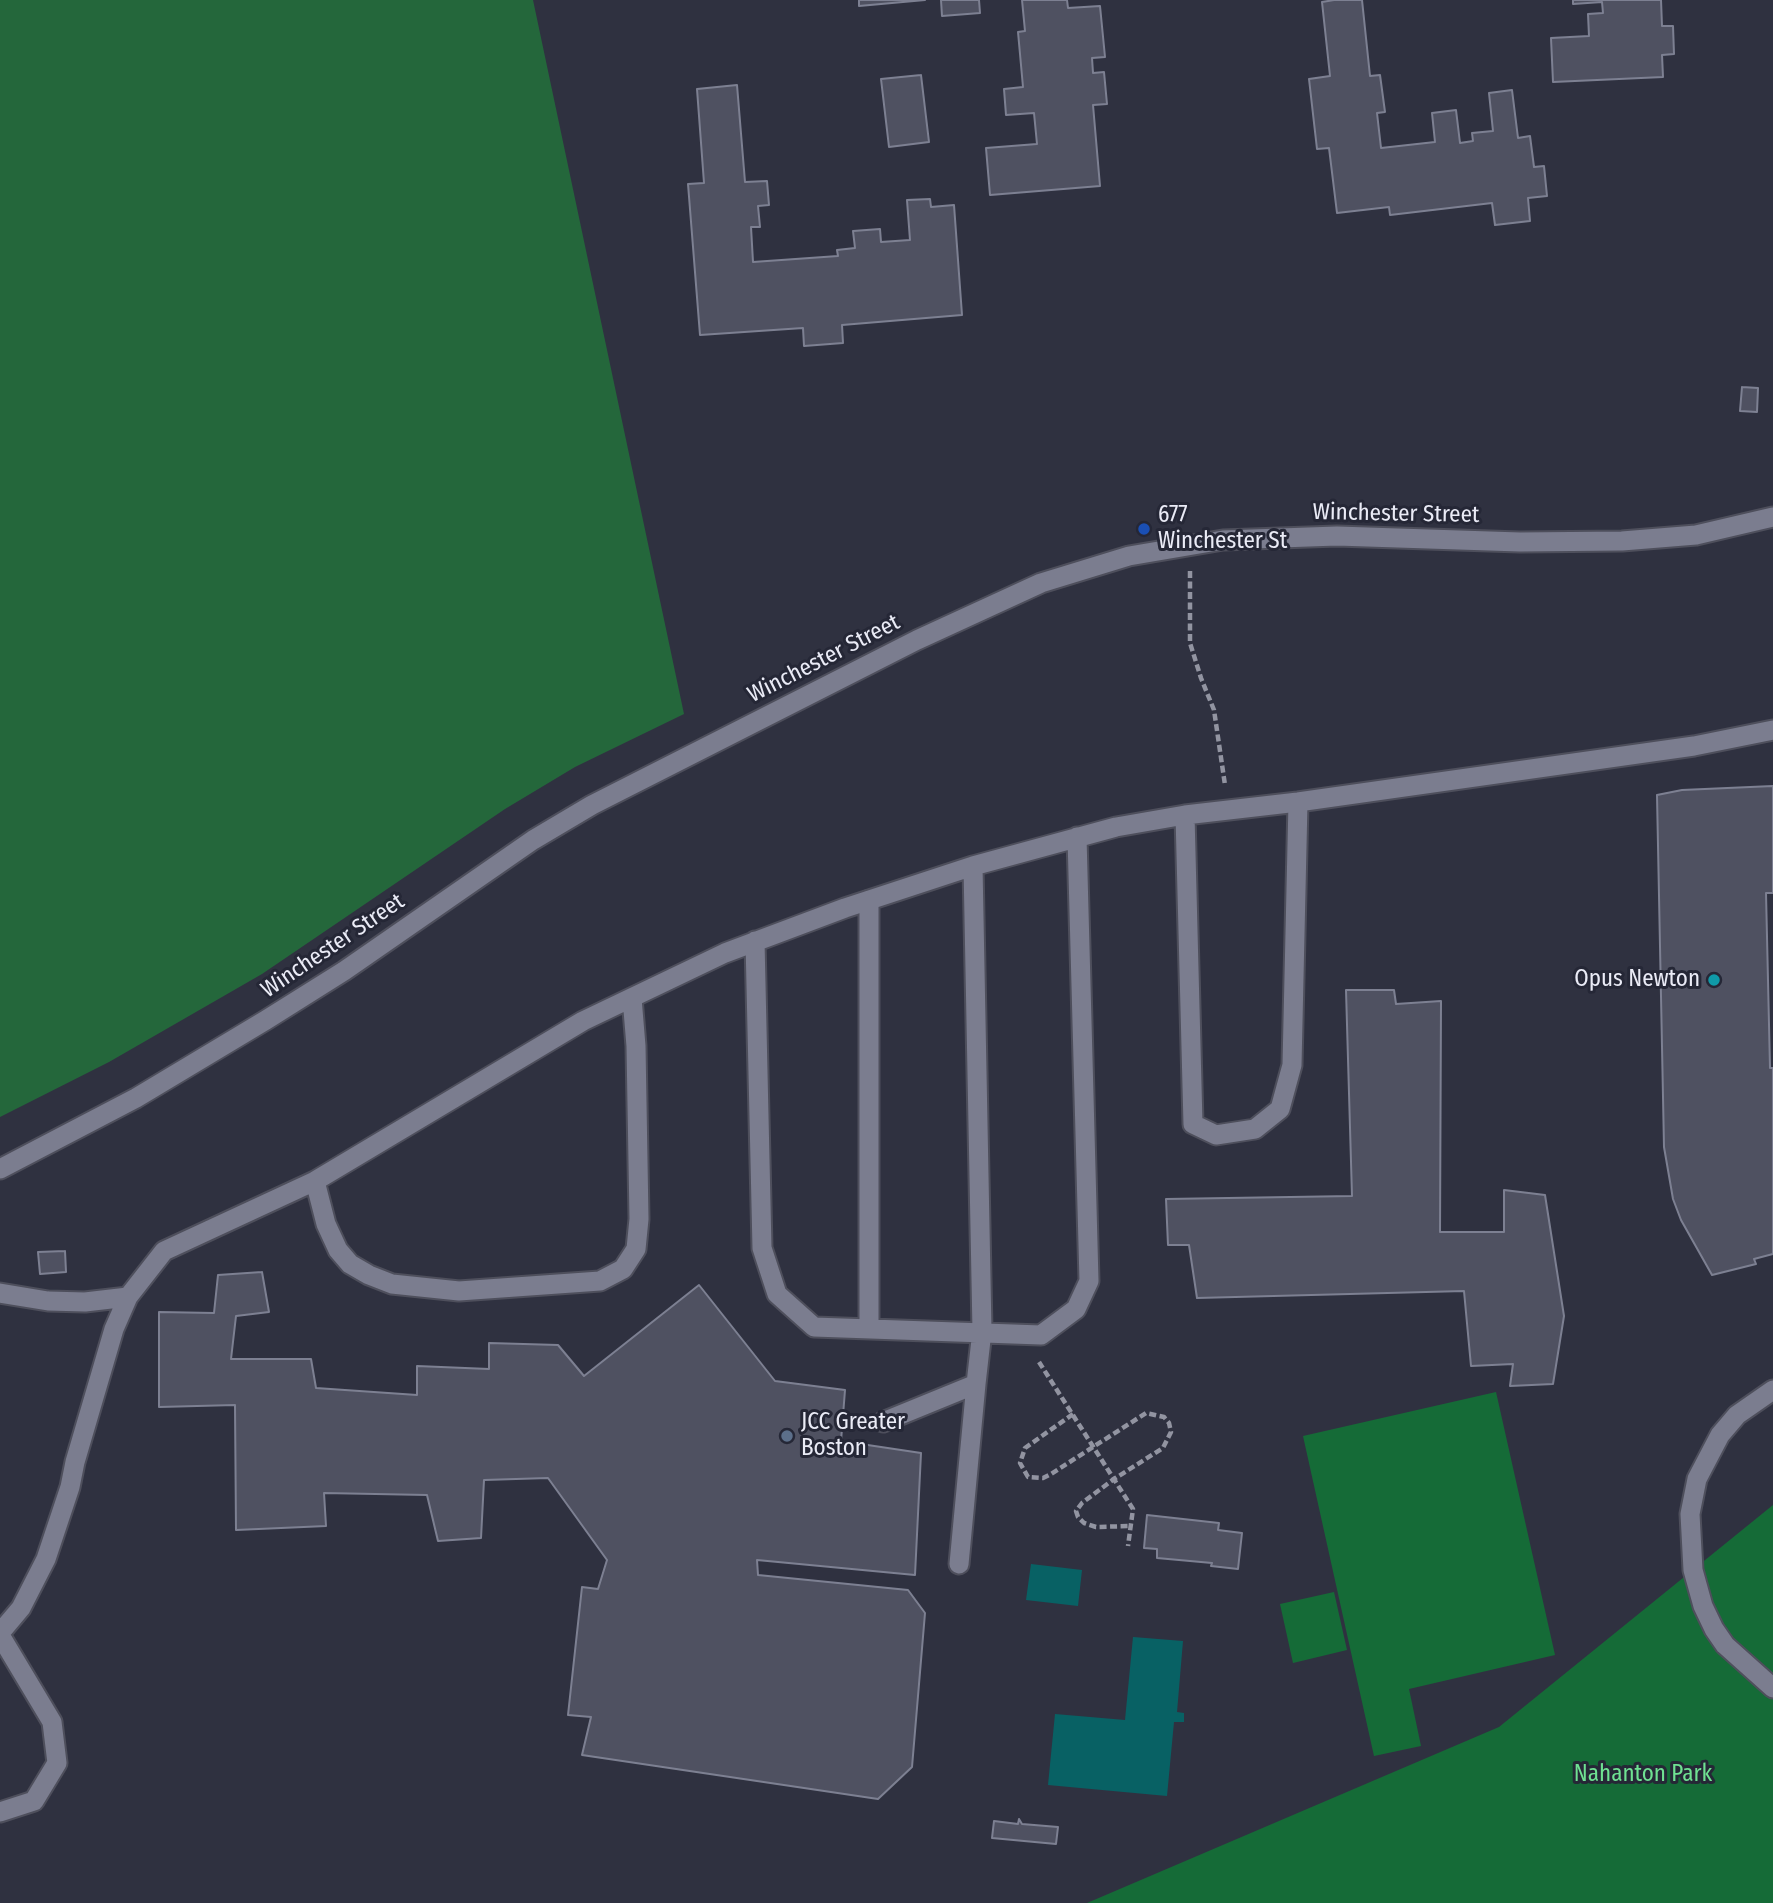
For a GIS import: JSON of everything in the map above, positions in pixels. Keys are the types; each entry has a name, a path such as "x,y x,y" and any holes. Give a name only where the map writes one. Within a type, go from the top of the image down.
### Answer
{"street":[{"name":"Winchester Street","path":"0,1169 136,1098 266,1020 344,971 533,840 624,787 1004,599 1100,564 1190,544 1259,537 1337,536 1520,542 1622,541 1696,535 1773,517"},
{"path":"0,1812 34,1801 57,1763 52,1722 0,1634 21,1608 46,1559 70,1488 75,1462 114,1329 128,1297 164,1251 315,1181 583,1021 670,978 755,942 972,866 1116,827 1185,814 1298,802 1694,746 1773,730"},
{"path":"1185,814 1193,1124 1216,1135 1255,1129 1280,1108 1292,1065 1298,802"},
{"path":"755,942 762,1248 777,1293 814,1327 1041,1335 1076,1309 1089,1281 1077,837"},
{"path":"959,1564 982,1332 972,866"},
{"path":"869,900 869,1329"},
{"path":"315,1181 326,1224 338,1250 350,1264 391,1284 459,1291 600,1281 623,1269 636,1249 639,1219 636,1046 632,998"},
{"path":"0,1293 48,1301 85,1302 128,1297"},
{"path":"883,1422 976,1384"},
{"path":"1773,1391 1737,1415 1720,1435 1697,1479 1690,1514 1693,1570 1703,1606 1725,1644 1773,1688"}],"path":[{"path":"1190,544 1190,642 1200,678 1214,710 1228,810"},
{"path":"1023,1334 1133,1509 1128,1546"},
{"path":"1073,1414 1029,1443 1021,1455 1023,1470 1028,1477 1043,1478 1146,1413 1164,1417 1169,1423 1171,1432 1163,1448 1115,1479 1082,1503 1076,1511 1084,1523 1096,1527 1131,1526"}],"green space":[{"path":"1496,1392 1555,1655 1409,1689 1421,1746 1374,1756 1303,1436"},
{"name":"Nahanton Park","path":"1773,1505 1773,1903 1087,1903 1499,1727"},
{"path":"1334,1592 1347,1650 1293,1663 1280,1604"}],"shaded area":[{"path":"0,0 533,0 684,714 575,767 505,809 262,974 109,1062 0,1117"},
{"path":"1031,1564 1082,1570 1078,1606 1026,1600"},
{"path":"1133,1637 1183,1641 1177,1712 1184,1713 1184,1722 1174,1722 1167,1796 1048,1785 1055,1714 1125,1720"}],"building":[{"path":"859,0 925,0 859,6"},
{"path":"941,0 979,0 980,13 942,16"},
{"path":"1022,0 1067,0 1068,8 1100,6 1105,57 1092,58 1093,73 1104,72 1107,104 1093,105 1100,186 990,195 986,148 1037,144 1034,113 1006,115 1004,89 1023,87 1018,32 1025,31"},
{"path":"1362,0 1370,76 1380,75 1385,112 1377,113 1381,148 1435,142 1432,113 1456,110 1460,143 1473,141 1472,133 1493,131 1489,93 1512,90 1518,138 1530,136 1534,167 1544,166 1547,196 1528,198 1530,221 1495,225 1492,203 1390,215 1389,207 1337,213 1329,148 1317,149 1309,79 1330,76 1322,2"},
{"path":"1573,0 1661,0 1662,26 1673,26 1674,54 1662,55 1663,77 1553,82 1551,38 1589,36 1588,14 1603,13 1602,2 1573,4"},
{"path":"921,75 929,142 889,147 881,79"},
{"path":"737,85 745,182 767,181 769,205 758,206 760,227 751,227 753,262 838,256 837,250 855,248 853,231 880,229 881,242 910,240 907,200 930,199 931,207 954,205 962,315 842,325 843,343 804,346 803,328 700,335 688,184 704,183 697,89"},
{"path":"1742,387 1758,388 1757,412 1740,411"},
{"name":"Opus Newton","path":"1773,786 1773,893 1766,893 1770,1068 1773,1068 1773,1254 1754,1259 1756,1264 1712,1275 1681,1220 1673,1199 1664,1147 1657,795 1682,790"},
{"path":"1346,990 1394,990 1396,1004 1441,1001 1440,1232 1504,1232 1504,1190 1545,1195 1564,1316 1553,1384 1510,1386 1513,1364 1471,1366 1464,1291 1197,1298 1189,1245 1168,1245 1166,1199 1352,1196"},
{"path":"65,1251 66,1272 40,1274 38,1252"},
{"name":"JCC Greater Boston","path":"262,1272 269,1312 236,1316 231,1359 311,1359 316,1388 417,1395 417,1366 489,1369 489,1343 558,1345 584,1376 699,1285 775,1381 845,1390 841,1441 921,1453 915,1575 757,1560 758,1575 908,1590 925,1613 912,1767 878,1799 582,1755 591,1717 568,1715 582,1587 598,1589 607,1560 548,1478 484,1480 481,1538 438,1541 427,1495 324,1493 326,1526 236,1530 235,1405 159,1407 159,1312 214,1313 218,1275"},
{"path":"1147,1515 1219,1523 1218,1530 1242,1533 1238,1569 1211,1566 1212,1563 1157,1558 1157,1549 1144,1548"},
{"path":"1019,1819 1022,1824 1058,1827 1056,1844 992,1838 994,1821 1018,1824"}],"place":[{"name":"677 Winchester St","path":"1144,529"},
{"name":"Opus Newton","path":"1714,980"},
{"name":"JCC Greater Boston","path":"787,1436"}]}
